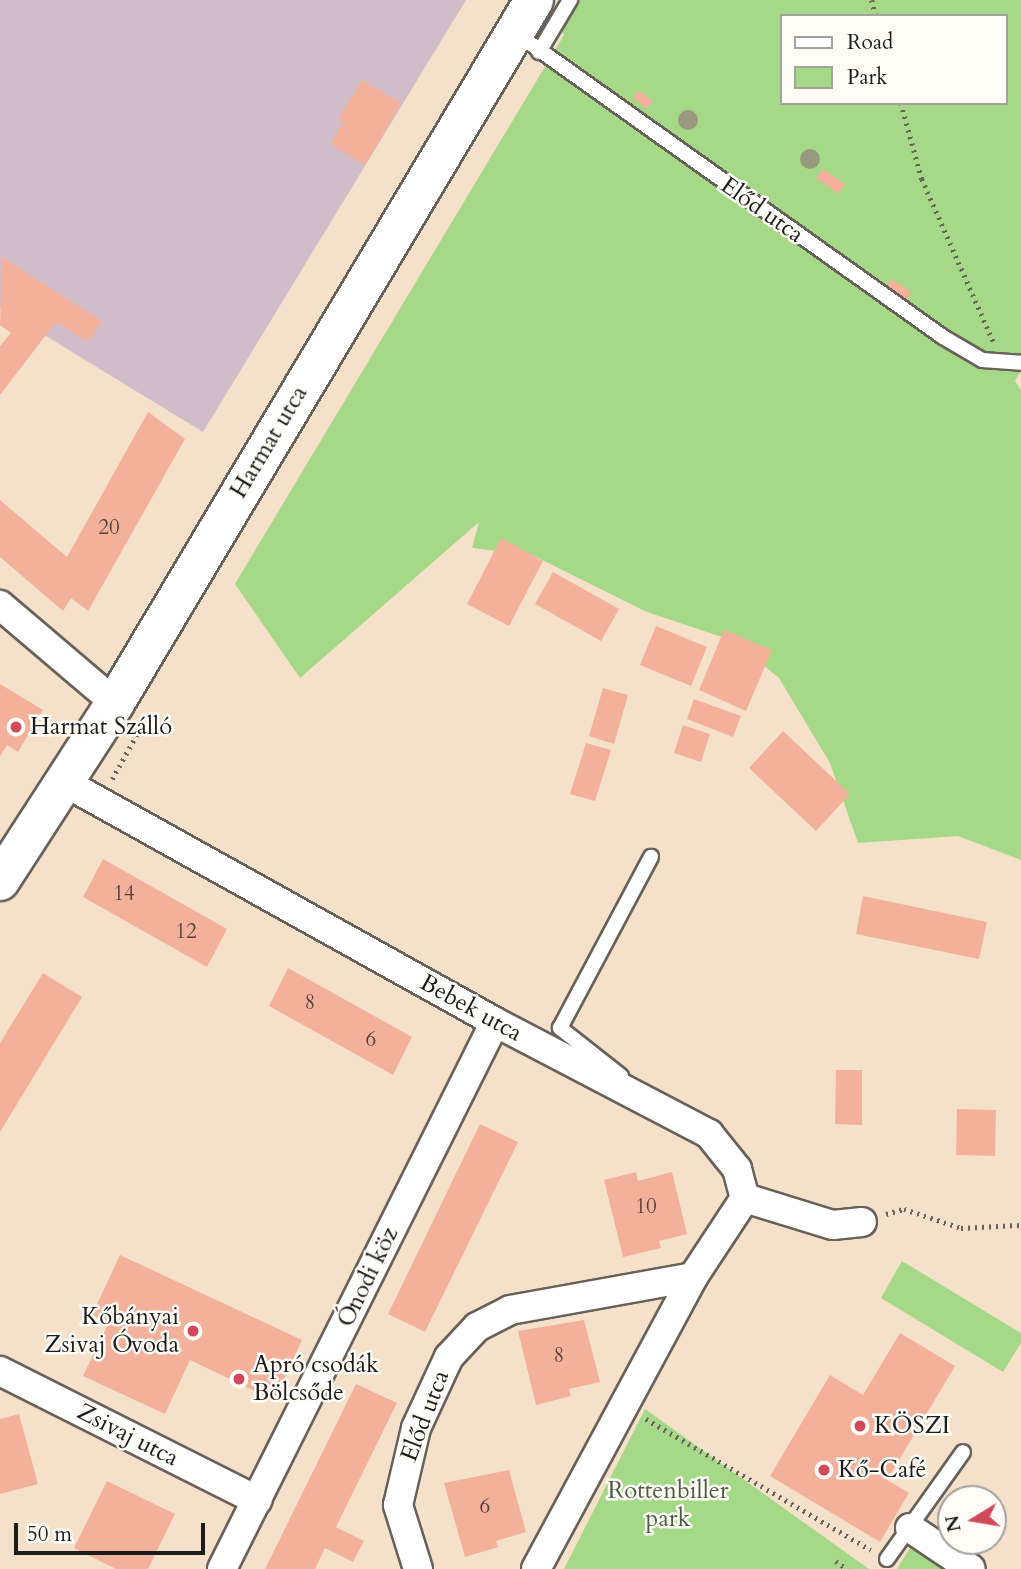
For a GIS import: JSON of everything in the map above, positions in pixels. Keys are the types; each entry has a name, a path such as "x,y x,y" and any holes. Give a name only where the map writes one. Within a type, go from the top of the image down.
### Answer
{"street":[{"name":"Harmat utca","path":"0,881 115,703 527,42 534,0"},
{"path":"0,604 115,703"},
{"name":"Bebek utca","path":"64,782 495,1022 709,1135 737,1169 745,1198"},
{"name":"Ónodi köz","path":"222,1569 495,1022"},
{"path":"536,1569 693,1277 745,1198 833,1225 862,1222"},
{"name":"Előd utca","path":"418,1569 398,1505 416,1428 449,1357 477,1327 510,1310 693,1277"},
{"name":"Zsivaj utca","path":"0,1371 257,1500"},
{"path":"910,1528 971,1569"}],"lane":[{"path":"527,42 570,0"},
{"name":"Előd utca","path":"527,42 943,337 982,360 1021,363"},
{"path":"651,857 560,1028 666,1112"},
{"path":"887,1559 963,1452"}],"path":[{"path":"902,105 922,179 1003,363"},
{"path":"862,1222 904,1209 961,1228 1021,1225"},
{"path":"625,1407 887,1559"},
{"path":"836,1561 847,1569"}],"shaded area":[{"path":"0,0 466,0 203,432 0,308"}],"green space":[{"path":"580,0 1021,0 1021,371 1015,381 1021,390 1021,860 958,836 858,843 830,763 779,678 734,641 647,612 532,555 472,548 479,522 300,678 235,584 564,35 560,28"},
{"path":"902,1261 1021,1333 1021,1343 1003,1372 881,1298"},
{"name":"Rottenbiller park","path":"645,1409 869,1569 564,1569"},
{"path":"913,1543 946,1569 897,1569"}],"building":[{"path":"362,80 401,103 365,165 330,144 344,122 338,119"},
{"path":"638,90 653,101 647,109 633,98"},
{"path":"823,169 845,184 838,194 816,178"},
{"path":"2,257 102,321 88,342 56,322 0,395 0,346 11,333 0,325"},
{"path":"892,279 911,292 906,300 887,286"},
{"path":"148,412 185,439 88,611 71,598 63,611 0,557 0,500 67,557"},
{"path":"501,538 543,561 509,626 467,604"},
{"path":"553,572 619,609 601,641 535,604"},
{"path":"656,626 707,647 691,686 640,665"},
{"path":"724,630 772,650 746,711 699,690"},
{"name":"Harmat Szálló","path":"0,684 43,710 18,752 7,745 0,757"},
{"path":"603,688 628,695 614,744 589,736"},
{"path":"694,699 741,716 733,737 687,719"},
{"path":"683,725 710,734 701,762 674,753"},
{"path":"783,731 850,794 816,831 749,768"},
{"path":"586,743 611,750 595,801 570,794"},
{"path":"103,859 227,929 207,967 83,897"},
{"path":"863,896 987,922 979,959 856,934"},
{"path":"288,968 412,1037 393,1075 269,1006"},
{"path":"43,973 82,997 0,1132 0,1043"},
{"path":"836,1070 862,1070 862,1125 835,1124"},
{"path":"957,1109 996,1110 995,1156 956,1155"},
{"path":"480,1124 518,1142 425,1332 388,1314"},
{"path":"636,1172 638,1181 672,1172 687,1234 659,1241 661,1248 623,1257 604,1180"},
{"name":"Kőbányai Zsivaj Óvoda","path":"120,1255 302,1340 274,1400 190,1360 165,1414 83,1376 109,1322 92,1315"},
{"path":"584,1320 600,1382 569,1389 571,1396 536,1405 518,1331"},
{"name":"KÖSZI","path":"900,1333 955,1366 887,1480 909,1493 880,1542 770,1476 830,1375 863,1395"},
{"path":"356,1384 397,1403 336,1527 364,1541 353,1562 325,1548 315,1569 265,1569"},
{"path":"19,1414 38,1484 0,1494 0,1419"},
{"path":"509,1470 526,1532 496,1541 498,1547 465,1557 444,1483"},
{"path":"107,1481 175,1514 148,1569 116,1569 74,1548"}],"place":[{"name":"Harmat Szálló","path":"16,727"},
{"name":"Kőbányai Zsivaj Óvoda","path":"193,1331"},
{"name":"Apró csodák Bölcsőde","path":"239,1379"},
{"name":"KÖSZI","path":"860,1426"},
{"name":"Kő-Café","path":"824,1470"}]}
